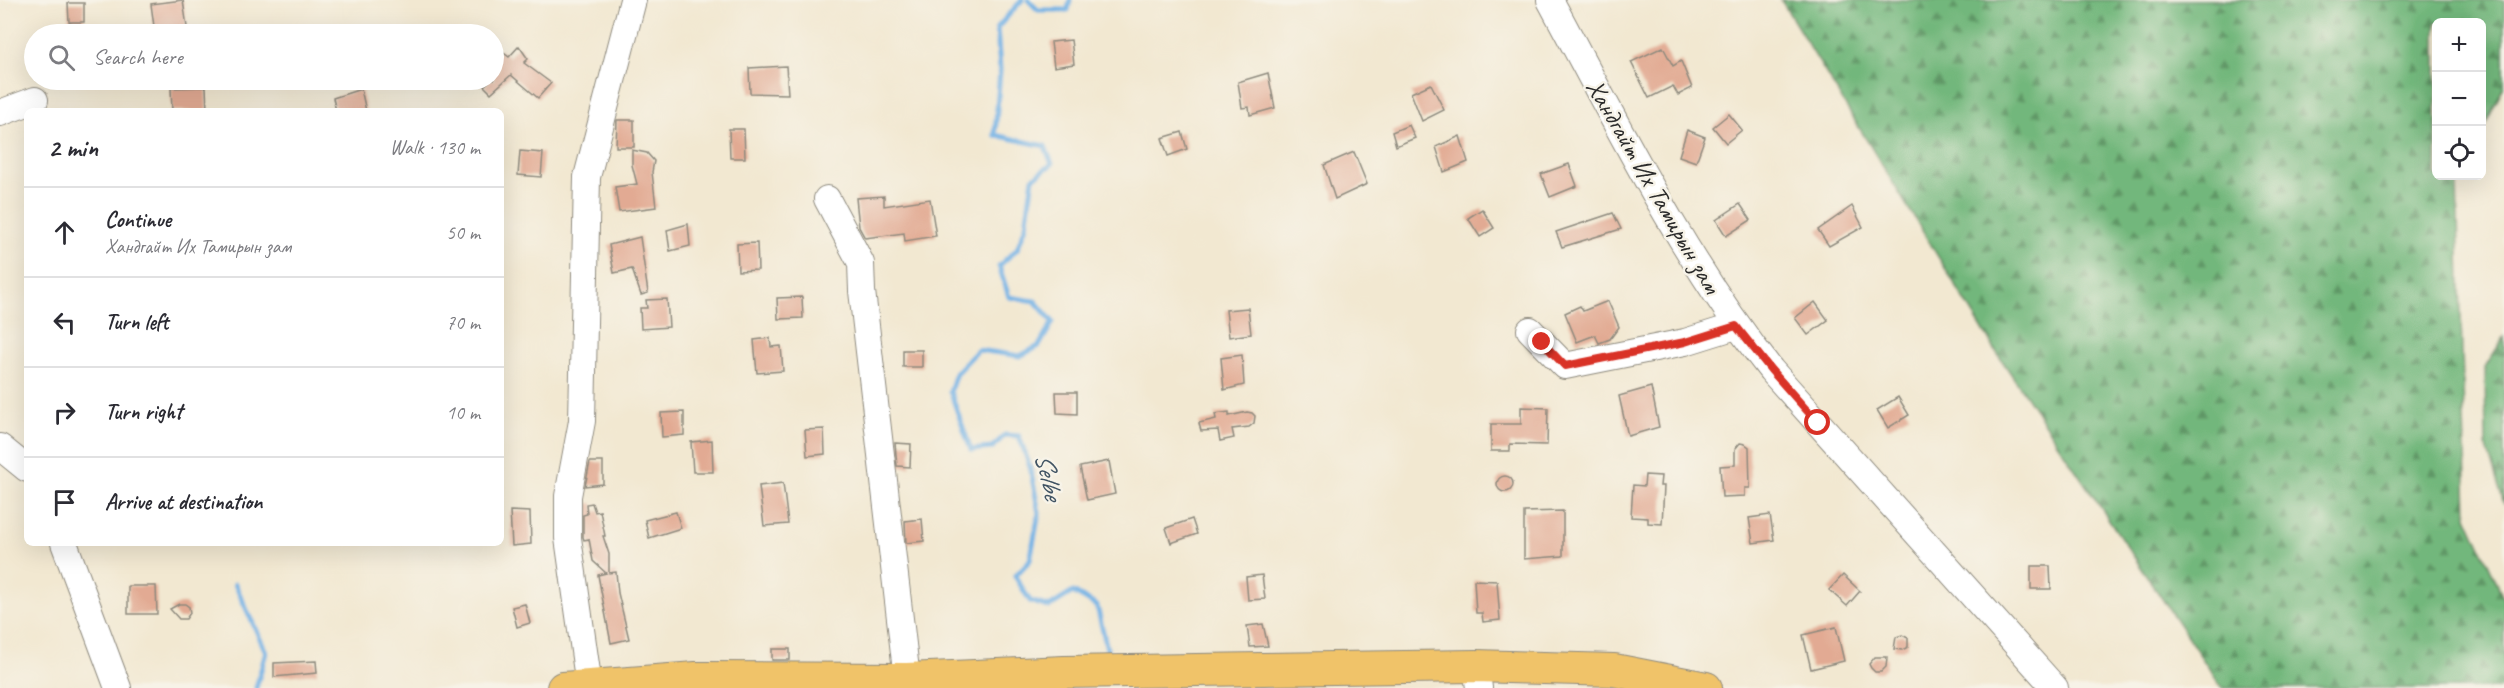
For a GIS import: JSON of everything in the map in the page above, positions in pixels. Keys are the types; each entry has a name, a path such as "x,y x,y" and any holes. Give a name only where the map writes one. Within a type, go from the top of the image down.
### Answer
{"main road":[{"path":"576,687 907,679 1064,672 1478,677 1614,669 1706,688"}],"street":[{"path":"576,687 568,507 582,421 587,177 633,0"},
{"name":"Хандгайт Их Тамирын зам","path":"1550,0 1662,208 1736,326 1771,370 2055,688"},
{"path":"0,113 35,100"},
{"path":"827,199 861,263 862,291 907,679"},
{"path":"1530,330 1565,366 1685,342 1736,326"},
{"path":"0,447 24,467"},
{"path":"65,546 118,688"}],"green space":[{"path":"1781,0 2504,0 2504,86 2486,124 2486,18 2432,18 2432,180 2458,180 2467,516 2504,599 2504,688 2222,688 1997,353"},
{"path":"2504,337 2504,504 2486,445 2485,367"}],"building":[{"path":"183,0 187,24 154,24 151,4"},
{"path":"68,3 84,3 84,22 69,22"},
{"path":"1071,40 1074,64 1054,67 1051,42"},
{"path":"519,46 528,59 524,63 551,83 538,98 511,75 504,81 504,53 509,57"},
{"path":"1663,47 1673,66 1681,61 1692,88 1678,95 1673,86 1649,98 1631,62"},
{"path":"786,66 788,94 750,93 749,68"},
{"path":"1268,73 1275,108 1250,115 1249,107 1242,108 1238,82"},
{"path":"1431,84 1444,110 1422,121 1411,93"},
{"path":"171,90 206,90 207,108 172,108"},
{"path":"361,90 365,108 335,108 333,98"},
{"path":"1729,114 1742,130 1726,143 1713,127"},
{"path":"617,120 634,120 634,147 616,147"},
{"path":"1409,125 1415,138 1396,146 1392,132"},
{"path":"729,129 744,129 745,158 730,158"},
{"path":"1687,130 1705,137 1696,162 1679,156"},
{"path":"1182,132 1187,149 1168,156 1162,138"},
{"path":"1460,136 1468,162 1444,172 1436,147"},
{"path":"632,150 647,153 654,161 652,172 656,207 619,212 615,187 637,184 632,165"},
{"path":"520,151 543,153 541,177 518,175"},
{"path":"1354,152 1367,184 1335,199 1324,165"},
{"path":"1569,164 1577,186 1550,197 1541,174"},
{"path":"884,196 884,206 930,199 936,236 905,241 904,233 865,238 859,227 856,198"},
{"path":"1740,204 1751,220 1726,236 1716,220"},
{"path":"1852,206 1863,227 1829,246 1818,230"},
{"path":"1482,209 1494,228 1480,237 1468,218"},
{"path":"1613,213 1621,229 1562,247 1556,232"},
{"path":"688,224 690,246 670,251 667,230"},
{"path":"640,237 648,293 641,295 632,269 614,273 609,245"},
{"path":"757,243 758,270 738,271 737,244"},
{"path":"802,297 803,318 778,319 777,298"},
{"path":"667,299 669,327 641,329 640,308 647,308 646,300"},
{"path":"1608,301 1619,327 1610,339 1599,343 1595,335 1577,342 1565,313 1580,306 1583,311"},
{"path":"1815,302 1828,320 1808,335 1795,318"},
{"path":"1248,308 1251,334 1229,337 1226,310"},
{"path":"770,338 771,347 781,346 783,371 757,373 754,340"},
{"path":"903,350 922,350 922,367 903,367"},
{"path":"1242,355 1244,385 1224,390 1221,358"},
{"path":"1651,387 1659,427 1628,436 1619,396"},
{"path":"1056,392 1077,392 1077,414 1057,413"},
{"path":"1898,397 1909,415 1888,428 1877,410"},
{"path":"1521,407 1548,408 1547,445 1510,444 1510,451 1491,451 1491,424 1521,424"},
{"path":"684,412 684,435 662,437 661,413"},
{"path":"1229,412 1229,416 1252,413 1255,416 1254,423 1249,427 1232,429 1234,438 1220,441 1218,430 1201,431 1199,423 1216,419 1215,414"},
{"path":"824,429 825,454 807,456 805,430"},
{"path":"712,440 713,472 693,472 691,442"},
{"path":"895,443 911,444 910,467 897,466"},
{"path":"1740,443 1749,447 1750,488 1745,488 1745,496 1722,497 1720,466 1735,465 1735,449"},
{"path":"1109,461 1115,494 1087,500 1080,467"},
{"path":"590,462 603,462 603,484 585,486"},
{"path":"1645,475 1661,476 1660,486 1664,486 1662,524 1648,523 1648,518 1631,517 1633,485 1644,486"},
{"path":"1502,476 1508,476 1513,484 1511,490 1502,492 1497,487 1497,481"},
{"path":"783,483 788,524 764,526 759,486"},
{"path":"592,503 595,512 600,511 605,536 603,536 609,554 609,573 616,572 618,593 629,639 611,643 598,575 606,573 593,561 589,539 584,540 583,537 583,515 587,514 586,504"},
{"path":"510,511 530,512 531,544 512,546"},
{"path":"1563,511 1563,556 1524,559 1524,512"},
{"path":"676,512 681,528 649,538 645,520"},
{"path":"1770,515 1774,540 1753,543 1749,518"},
{"path":"922,519 924,541 906,543 905,521"},
{"path":"1192,519 1197,534 1171,543 1166,528"},
{"path":"2031,566 2050,566 2051,589 2031,589"},
{"path":"1262,575 1265,599 1248,600 1246,577"},
{"path":"1843,575 1860,591 1847,606 1829,590"},
{"path":"1474,580 1497,581 1500,620 1483,622 1482,613 1476,613"},
{"path":"128,586 156,586 157,614 128,614"},
{"path":"179,604 189,607 190,613 186,619 179,619 170,609"},
{"path":"525,604 530,623 517,627 512,607"},
{"path":"1263,624 1268,646 1250,647 1247,626"},
{"path":"1836,627 1844,661 1811,669 1803,635"},
{"path":"1902,635 1908,638 1908,647 1902,650 1894,649 1896,637"},
{"path":"772,649 790,649 790,660 772,660"},
{"path":"1875,657 1887,657 1886,667 1881,672 1875,672 1869,664"},
{"path":"316,661 317,673 274,677 274,663"}],"waterway":[{"name":"Selbe","path":"1022,0 997,28 1000,70 995,135 1045,146 1052,164 1033,178 1026,226 1017,249 999,266 1009,297 1035,301 1053,322 1039,346 1020,356 978,350 956,373 950,391 971,450 992,448 1005,435 1019,436 1030,467 1039,513 1030,560 1015,576 1030,601 1049,607 1073,592 1097,606 1110,662"},
{"name":"Selbe","path":"1028,0 1038,10 1068,10 1070,0"},
{"path":"235,584 266,652 256,688"}],"route":[{"path":"1542,342 1565,366 1685,342 1736,326 1818,423"}]}
